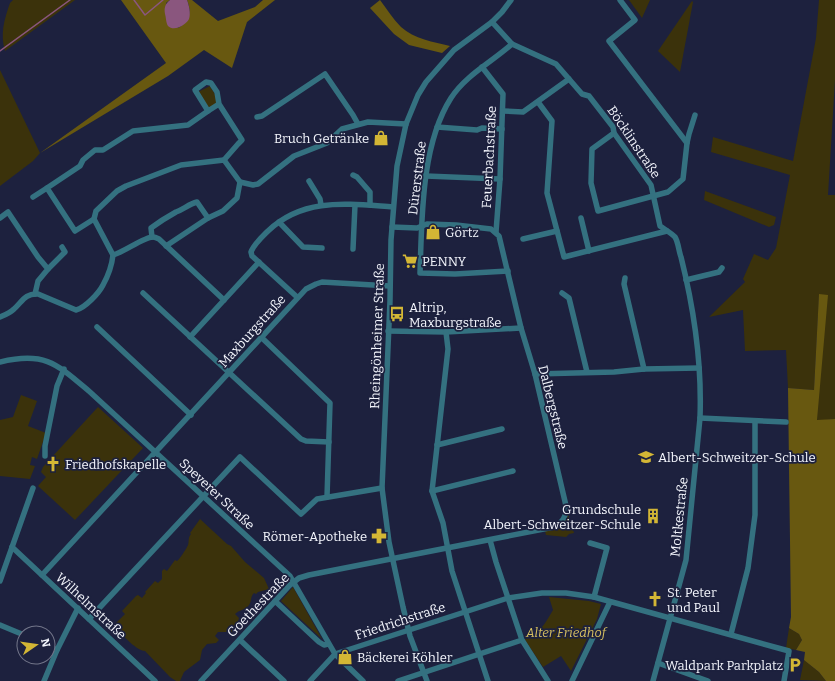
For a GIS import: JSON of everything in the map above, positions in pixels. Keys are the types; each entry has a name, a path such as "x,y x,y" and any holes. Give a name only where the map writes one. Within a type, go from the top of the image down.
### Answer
{"street":[{"name":"Rheingönheimer Straße","path":"427,681 410,636 403,607 392,559 382,488 392,227 397,166 406,124 418,95 426,82 454,50 492,22 511,0"},
{"path":"620,0 635,20 609,41 687,143"},
{"name":"Böcklinstraße","path":"492,22 512,44 556,64 582,94 589,96 613,127 614,133 651,185 660,226 676,237 686,280"},
{"name":"Dürerstraße","path":"508,271 455,274 420,273 426,176 433,137 437,127 451,98 469,78 512,44"},
{"name":"Feuerbachstraße","path":"482,67 503,94 500,179 496,232"},
{"path":"257,116 262,116 325,74 358,124"},
{"path":"503,111 522,112 569,79"},
{"path":"0,317 15,308 27,296 35,294 68,308 76,310 81,309 104,284 113,255 94,219 96,211 117,191 126,186 181,165 224,160 242,140 219,104 217,92 211,83 206,82 195,90 208,112"},
{"path":"538,102 552,122 547,193 564,257 667,231"},
{"path":"33,197 80,166 83,160 95,150 103,150 133,131 188,126 219,104"},
{"path":"614,133 592,149 592,184 598,211 668,192 683,179 687,143 695,115"},
{"path":"224,160 240,182 253,185 258,184 294,156 327,143 342,129 368,122 406,124"},
{"path":"437,127 477,130 482,128 502,129"},
{"path":"353,175 370,192 370,205"},
{"path":"426,176 500,179"},
{"path":"309,181 320,199 321,205"},
{"path":"166,246 208,218 223,211 237,198 240,182"},
{"path":"46,188 75,231 94,219"},
{"path":"152,237 151,228 171,214 176,213 190,204 197,202 208,218"},
{"path":"297,297 252,256 250,252 251,250 265,234 279,222 295,213 307,208 321,205 370,205 393,207"},
{"path":"353,249 354,205"},
{"path":"0,218 8,212 38,257 48,269"},
{"path":"582,218 590,251"},
{"path":"279,222 303,247 322,248"},
{"path":"392,227 417,228 427,224 456,225 491,228 496,232"},
{"path":"524,238 557,230"},
{"name":"Dalbergstraße","path":"392,559 554,527 560,524 564,519 567,510 535,374 521,328 501,242 496,232"},
{"path":"113,255 152,237 159,239 224,300"},
{"path":"35,294 38,281 64,252 62,247"},
{"path":"190,337 259,262"},
{"path":"686,280 719,272 722,268"},
{"path":"625,278 624,284 644,369"},
{"name":"Moltkestraße","path":"653,681 686,560 700,418 701,399 699,368 686,280"},
{"name":"Maxburgstraße","path":"42,575 306,289 322,282 390,286"},
{"path":"143,293 301,439 308,441 329,442"},
{"path":"562,293 569,298 587,372"},
{"path":"97,327 191,415"},
{"path":"388,331 446,332 521,328"},
{"path":"446,332 448,349 432,491 443,523 452,571 488,681"},
{"path":"261,337 330,403 327,497"},
{"name":"Speyerer Straße","path":"0,362 26,358 42,359 64,370 90,392 290,576 328,644 335,654 363,681"},
{"path":"535,374 699,368"},
{"path":"45,456 45,446 57,386 64,370"},
{"path":"700,418 786,422"},
{"path":"731,634 748,568 755,516 755,421"},
{"path":"437,445 502,428"},
{"path":"89,619 240,457 301,514 317,499 382,488"},
{"path":"432,491 513,471"},
{"path":"0,582 33,488"},
{"path":"490,540 522,640 548,681"},
{"path":"590,543 607,548 594,597"},
{"name":"Wilhelmstraße","path":"12,547 155,681"},
{"name":"Goethestraße","path":"201,681 294,581 309,575 392,559"},
{"name":"Friedrichstraße","path":"310,681 335,654 508,598 542,593 566,593 594,597 789,651 784,681"},
{"path":"275,601 319,642 324,645 328,644"},
{"path":"572,681 610,602"},
{"path":"45,681 57,650 78,608"},
{"path":"0,625 16,632"},
{"path":"240,640 284,681"},
{"path":"398,681 522,640"},
{"path":"658,663 708,681"}],"green space":[{"path":"13,0 75,0 5,51 3,27 10,3"},
{"path":"629,0 650,0 642,18"},
{"path":"819,0 835,0 835,80 828,195 835,195 835,419 817,421 819,295 814,390 788,388 786,350 745,351 743,310 709,317 745,282 743,279 754,254 768,260 776,248 790,175 711,152 713,137 793,161 816,38"},
{"path":"692,1 693,2 680,72 658,51"},
{"path":"0,70 40,153 33,161 0,186"},
{"path":"210,86 216,96 218,104 209,110 198,92"},
{"path":"705,191 776,217 774,225 769,227 704,200"},
{"path":"21,395 37,401 28,426 46,433 37,459 32,457 30,465 35,466 30,479 0,476 0,420 13,417"},
{"path":"98,407 143,448 75,520 38,486 46,477 41,472 43,467"},
{"path":"568,514 574,533 569,534 566,537 546,535 545,531 560,526"},
{"path":"200,519 264,578 269,589 256,594 254,593 249,605 235,614 239,618 235,630 232,633 229,629 226,632 218,632 215,636 219,640 216,643 207,644 202,650 200,660 184,672 180,681 176,681 170,677 145,651 137,648 128,640 115,624 125,614 122,611 136,596 138,595 142,598 146,593 145,592 155,581 158,583 162,579 162,571 164,569 167,571 175,560 177,561 179,559 188,545 190,533"},
{"path":"293,587 322,639 281,601"},
{"name":"Alter Friedhof","path":"549,597 589,601 601,604 597,619 571,671 561,656 543,667 525,640 538,631 553,610"},
{"path":"789,628 799,634 802,640 796,650 786,648"},
{"path":"804,660 819,672 826,681 800,680"}],"shaded area":[{"path":"121,0 170,0 166,3 178,28 189,16 190,12 187,0 192,0 218,21 255,7 263,0 275,0 247,22 232,68 204,50 168,76 40,153 166,63"},
{"path":"170,0 187,0 189,7 189,19 183,25 176,28 171,28 166,22 165,8"},
{"path":"380,0 395,21 406,31 424,40 450,46 442,53 409,45 394,34 370,8"},
{"path":"819,294 828,295 817,420 835,419 835,681 826,681 819,672 804,660 805,652 796,650 802,640 799,634 789,628 791,617 788,388 814,390"}],"waterway":[{"path":"0,51 70,0"},
{"path":"134,0 145,15 163,0"}],"place":[{"name":"Bruch Getränke","path":"381,138"},
{"name":"Görtz","path":"433,232"},
{"name":"PENNY","path":"410,261"},
{"name":"Altrip, Maxburgstraße","path":"397,314"},
{"name":"Albert-Schweitzer-Schule","path":"646,457"},
{"name":"Friedhofskapelle","path":"53,464"},
{"name":"Grundschule Albert-Schweitzer-Schule","path":"653,516"},
{"name":"Römer-Apotheke","path":"379,536"},
{"name":"St. Peter und Paul","path":"655,599"},
{"name":"Bäckerei Köhler","path":"345,657"},
{"name":"Waldpark Parkplatz","path":"795,665"}]}
